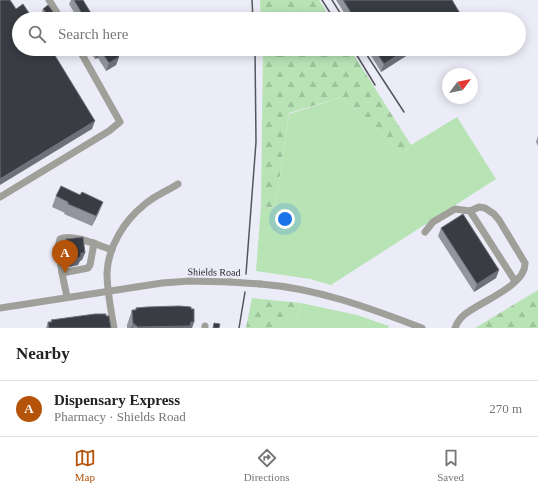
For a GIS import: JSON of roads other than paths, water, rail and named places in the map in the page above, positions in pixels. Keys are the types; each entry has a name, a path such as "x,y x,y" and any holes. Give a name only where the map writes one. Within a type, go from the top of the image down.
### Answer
{"street":[{"path":"49,0 57,12"},
{"path":"0,196 109,131 120,122 82,56"},
{"path":"114,328 108,292 107,273 112,250 124,226 134,214 156,196 178,184"},
{"path":"425,232 433,222 455,209 470,211 479,207 485,208 494,214 499,220 526,263 526,269 515,282 463,316 455,328"},
{"path":"470,211 515,282"},
{"path":"67,298 58,242 60,239 68,237 94,243 112,250"},
{"path":"62,273 88,268 90,265 94,243"},
{"name":"Shields Road","path":"0,308 162,283 190,281 230,282 294,288 376,310 422,328"}],"railway":[{"path":"252,0 253,12"},
{"path":"322,0 330,12"},
{"path":"332,0 340,12"},
{"path":"246,274 256,142 255,56"},
{"path":"357,56 375,85"},
{"path":"368,56 404,112"},
{"path":"239,328 245,292"}],"place":[{"name":"Dispensary Express","path":"65,273"}]}
